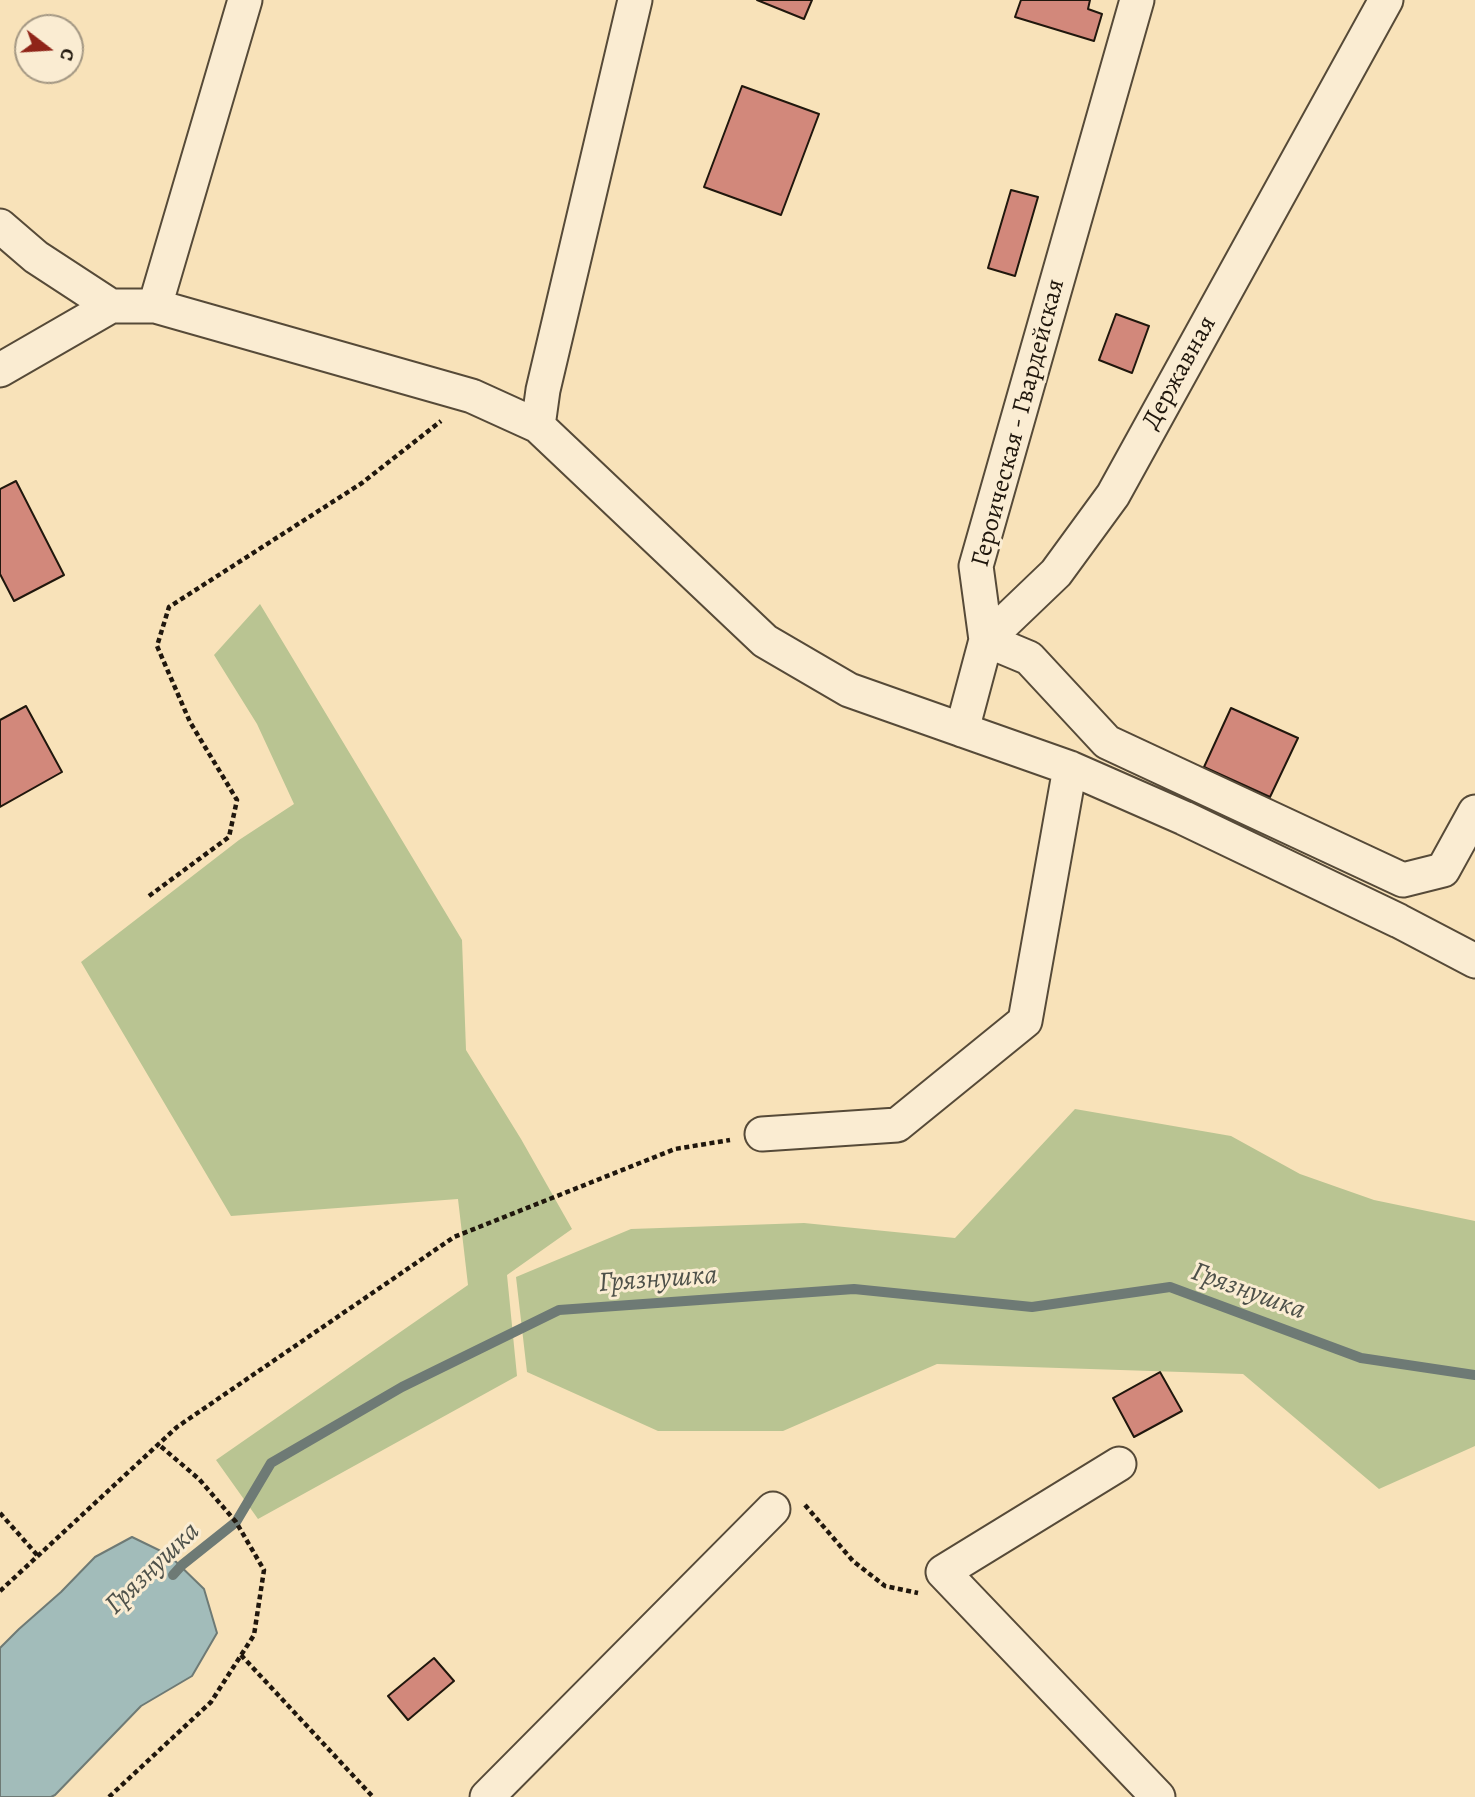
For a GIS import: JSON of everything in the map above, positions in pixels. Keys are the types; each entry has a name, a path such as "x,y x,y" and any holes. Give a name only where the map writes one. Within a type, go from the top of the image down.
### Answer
{"street":[{"path":"155,306 244,0"},
{"path":"538,426 543,390 635,0"},
{"name":"Героическая - Гвардейская","path":"986,640 976,566 1137,0"},
{"name":"Державная","path":"986,640 1056,573 1112,495 1386,0"},
{"path":"0,226 36,257 111,306"},
{"path":"0,370 111,306 155,306 471,397 538,426 765,641 849,690 1070,768 1196,823 1399,921 1475,961"},
{"path":"962,730 986,640 1028,658 1107,742 1403,880 1443,870 1475,812"},
{"path":"762,1134 897,1125 1025,1021 1070,768"},
{"path":"1119,1464 943,1572 1158,1797"},
{"path":"487,1797 773,1509"}],"path":[{"path":"149,896 229,836 237,800 190,722 157,646 169,607 362,483 471,397"},
{"path":"0,1591 177,1427 454,1237 675,1149 762,1134"},
{"path":"109,1797 211,1702 254,1635 264,1570 229,1514 199,1479 158,1444"},
{"path":"773,1509 793,1491 853,1561 885,1586 918,1593 943,1572"},
{"path":"0,1513 38,1556"},
{"path":"241,1655 373,1797"}],"green space":[{"path":"260,604 462,940 466,1050 572,1229 507,1275 517,1376 258,1519 216,1460 468,1285 458,1199 231,1216 81,962 239,840 294,804 257,724 214,655"},
{"path":"1075,1109 1231,1136 1300,1174 1374,1200 1475,1221 1475,1446 1379,1489 1243,1374 937,1364 783,1431 658,1431 527,1372 516,1277 631,1229 804,1223 955,1238"}],"water":[{"path":"132,1537 169,1555 204,1589 217,1633 192,1676 141,1706 55,1795 0,1797 0,1648 95,1557"}],"building":[{"path":"757,0 812,0 804,19"},
{"path":"1021,0 1090,0 1088,9 1102,14 1094,41 1015,17"},
{"path":"742,86 819,114 781,215 704,187"},
{"path":"1011,190 1038,197 1015,276 988,268"},
{"path":"1116,314 1149,326 1132,373 1099,360"},
{"path":"16,481 64,575 14,601 0,574 0,489"},
{"path":"26,706 62,772 0,807 0,720"},
{"path":"1231,708 1298,738 1270,797 1204,767"},
{"path":"1160,1372 1182,1411 1134,1437 1113,1398"},
{"path":"434,1658 454,1681 408,1720 388,1696"}],"waterway":[{"name":"Грязнушка","path":"173,1575 236,1522 271,1463 402,1387 559,1310 854,1289 1032,1307 1170,1287 1361,1358 1475,1375"}]}
